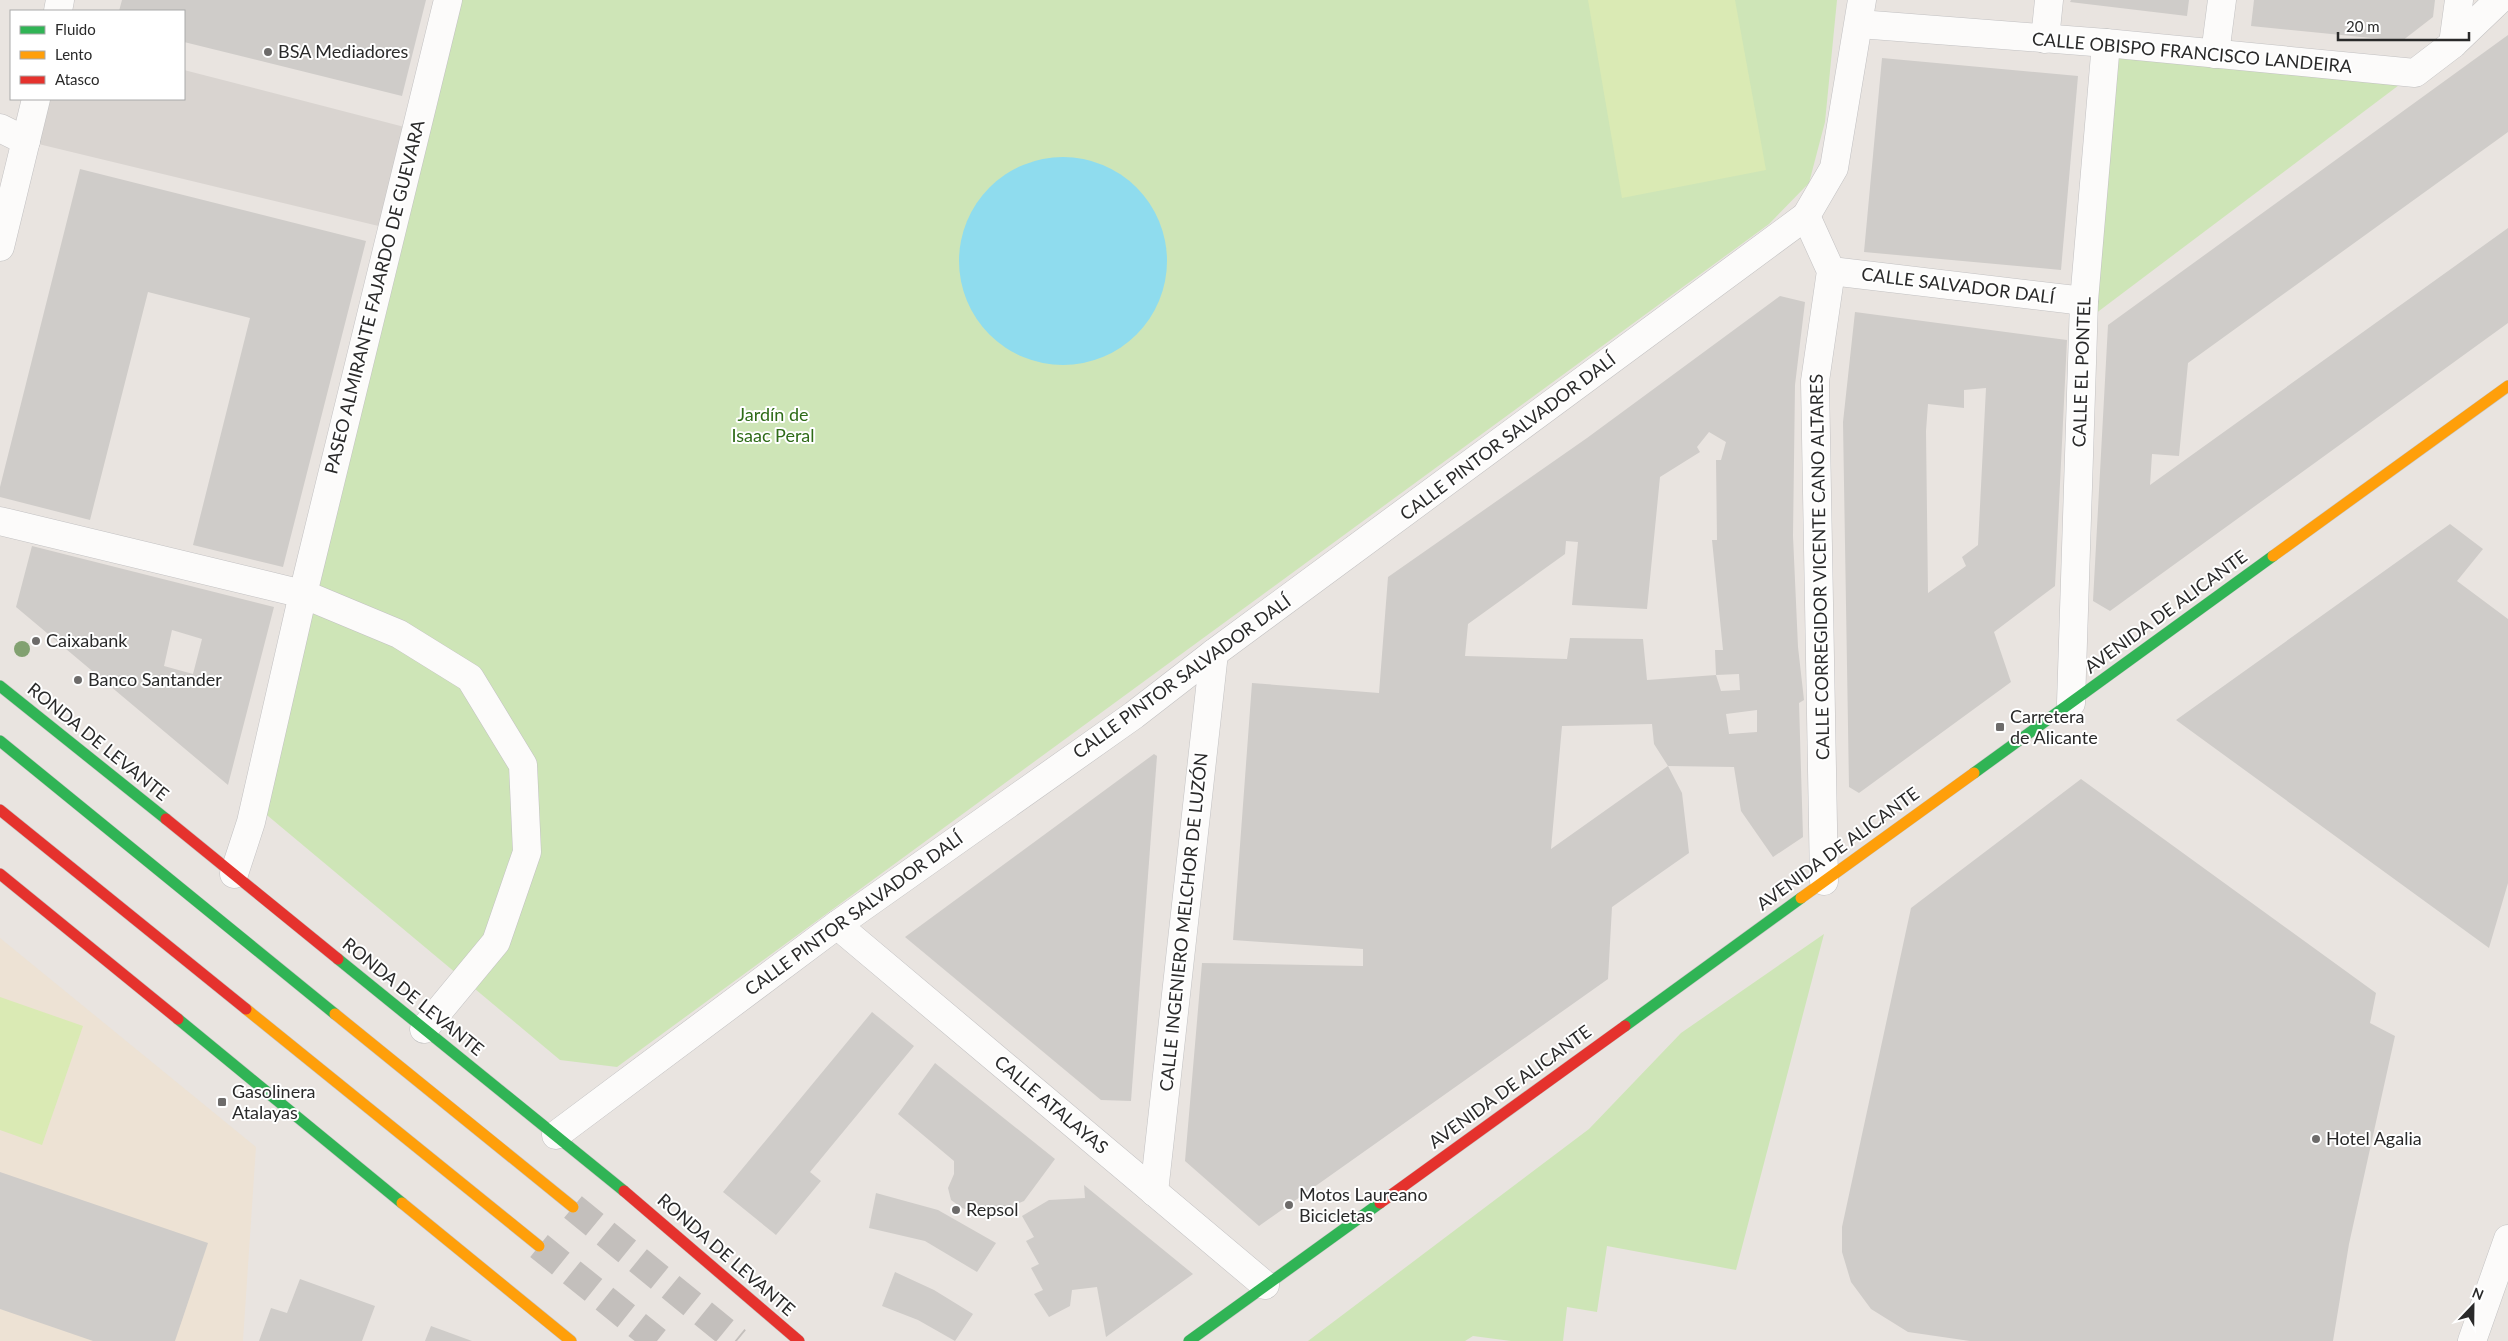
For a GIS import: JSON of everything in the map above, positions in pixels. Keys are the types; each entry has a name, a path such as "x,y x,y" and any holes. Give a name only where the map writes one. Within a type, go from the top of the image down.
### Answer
{"main road":[{"name":"AVENIDA DE ALICANTE","path":"1189,1341 2508,386"},
{"name":"RONDA DE LEVANTE","path":"0,686 642,1205 800,1341"},
{"path":"0,741 573,1207"},
{"path":"0,810 539,1246"},
{"path":"0,874 571,1341"}],"street":[{"name":"PASEO ALMIRANTE FAJARDO DE GUEVARA","path":"234,874 251,822 303,594 448,0"},
{"path":"2045,39 2049,0"},
{"path":"2215,54 2222,0"},
{"path":"2454,44 2459,0"},
{"name":"CALLE OBISPO FRANCISCO LANDEIRA","path":"1860,12 2045,39 2106,43 2415,73 2454,44 2499,0"},
{"path":"1831,271 1806,216 1834,168 1860,12"},
{"name":"CALLE EL PONTEL","path":"2071,703 2084,301 2106,43"},
{"path":"0,247 36,100"},
{"path":"0,128 26,141"},
{"name":"CALLE PINTOR SALVADOR DALÍ","path":"556,1135 837,925 1134,715 1214,653 1806,216"},
{"name":"CALLE SALVADOR DALÍ","path":"1831,271 2084,301"},
{"name":"CALLE CORREGIDOR VICENTE CANO ALTARES","path":"1824,881 1815,381 1831,271"},
{"path":"0,521 303,594 399,634 470,678 523,765 527,852 496,942 424,1029"},
{"name":"CALLE INGENIERO MELCHOR DE LUZÓN","path":"1154,1192 1214,653"},
{"name":"CALLE ATALAYAS","path":"837,925 1265,1286"},
{"path":"2472,1341 2508,1239"}],"shaded area":[{"path":"185,70 416,130 391,229 26,141 36,100 185,100"},
{"path":"0,938 256,1147 243,1341 0,1341"}],"green space":[{"name":"Jardín de Isaac Peral","path":"437,0 1837,0 1825,122 1809,183 1769,224 617,1067 560,1060 244,796"},
{"path":"1588,0 1735,0 1766,170 1622,198"},
{"path":"2106,43 2415,73 2083,323"},
{"path":"1824,934 1736,1270 1607,1246 1597,1312 1567,1307 1563,1341 1511,1341 1473,1336 1465,1341 1308,1341 1589,1129 1681,1033"},
{"path":"0,997 83,1026 42,1145 0,1130"}],"water":[{"path":"1063,157 1083,159 1103,165 1129,181 1143,195 1159,221 1165,241 1167,261 1165,281 1159,301 1143,327 1129,341 1103,357 1083,363 1063,365 1043,363 1023,357 997,341 983,327 967,301 961,281 959,261 961,241 967,221 983,195 997,181 1023,165 1043,159"}],"building":[{"path":"122,0 426,0 402,96 185,42 185,10 119,10"},
{"path":"2071,0 2189,0 2187,16 2070,2"},
{"path":"2254,0 2435,0 2433,17 2402,41 2251,26"},
{"path":"2508,35 2508,132 2188,363 2179,456 2152,454 2150,485 2508,228 2508,323 2110,611 2093,601 2108,325"},
{"path":"1882,58 2078,76 2061,270 1864,252"},
{"path":"80,169 366,241 283,567 193,545 250,318 148,292 90,520 0,497 0,487"},
{"path":"1780,296 1805,302 1795,385 1793,536 1798,647 1804,700 1799,703 1803,837 1773,857 1741,811 1734,767 1668,766 1682,793 1689,853 1612,907 1608,979 1259,1226 1185,1161 1202,963 1363,966 1363,949 1233,940 1252,683 1379,693 1388,577 1587,438","holes":["1709,432 1726,442 1721,460 1716,460 1717,540 1712,540 1723,650 1715,650 1716,675 1647,680 1643,639 1570,638 1567,659 1465,656 1468,624 1565,554 1566,541 1578,542 1572,605 1647,609 1660,477 1700,452 1697,447","1739,674 1740,690 1721,691 1716,675","1757,710 1757,732 1729,734 1726,714","1652,724 1654,744 1668,766 1551,849 1562,726"]},
{"path":"1855,312 2067,340 2055,586 1994,632 2011,682 1859,793 1849,787 1843,422","holes":["1986,388 1978,545 1962,557 1966,566 1928,593 1926,431 1928,404 1964,408 1964,390"]},
{"path":"2450,524 2483,549 2457,581 2508,619 2508,883 2489,948 2176,720"},
{"path":"32,546 274,607 228,785 16,607","holes":["172,630 202,639 193,674 164,666"]},
{"path":"1154,754 1157,756 1131,1101 1101,1100 905,937"},
{"path":"2081,779 2376,993 2370,1023 2395,1036 2349,1244 2333,1341 1970,1341 1908,1332 1871,1309 1851,1282 1842,1252 1842,1227 1911,908"},
{"path":"872,1012 914,1046 810,1172 821,1181 776,1235 723,1192"},
{"path":"935,1063 1055,1159 1024,1201 1000,1211 978,1213 962,1208 951,1200 948,1188 954,1174 954,1161 898,1114"},
{"path":"0,1172 208,1243 175,1341 93,1341 0,1309"},
{"path":"1084,1185 1193,1274 1106,1337 1097,1287 1072,1290 1070,1306 1049,1317 1034,1294 1043,1290 1031,1268 1039,1264 1026,1241 1034,1237 1022,1216 1049,1200 1085,1198"},
{"path":"876,1193 938,1210 996,1243 977,1272 925,1241 869,1228"},
{"path":"895,1272 934,1290 973,1314 955,1341 918,1320 882,1306"},
{"path":"300,1279 375,1306 362,1341 259,1341 271,1308 287,1313"},
{"path":"431,1326 472,1341 425,1341"}],"tunnel":[{"path":"573,1207 737,1341"},
{"path":"539,1246 657,1341"}],"traffic: fast":[{"path":"1974,773 2273,556"},
{"path":"0,686 166,819"},
{"path":"0,741 335,1014"},
{"path":"1625,1026 1801,898"},
{"path":"338,959 624,1191"},
{"path":"178,1019 402,1203"},
{"path":"1189,1341 1380,1203"}],"traffic: slow":[{"path":"2273,556 2508,386"},
{"path":"1801,898 1974,773"},
{"path":"246,1009 539,1246"},
{"path":"335,1014 573,1207"},
{"path":"402,1203 571,1341"}],"traffic: jam":[{"path":"0,810 246,1009"},
{"path":"166,819 338,959"},
{"path":"0,874 178,1019"},
{"path":"1380,1203 1625,1026"},
{"path":"624,1191 799,1341"}],"place":[{"name":"BSA Mediadores","path":"268,52"},
{"name":"Caixabank","path":"36,641"},
{"name":"Banco Santander","path":"78,680"},
{"name":"Carretera de Alicante","path":"2000,727"},
{"name":"Gasolinera Atalayas","path":"222,1102"},
{"name":"Hotel Agalia","path":"2316,1139"},
{"name":"Motos Laureano Bicicletas","path":"1289,1205"},
{"name":"Repsol","path":"956,1210"}]}
